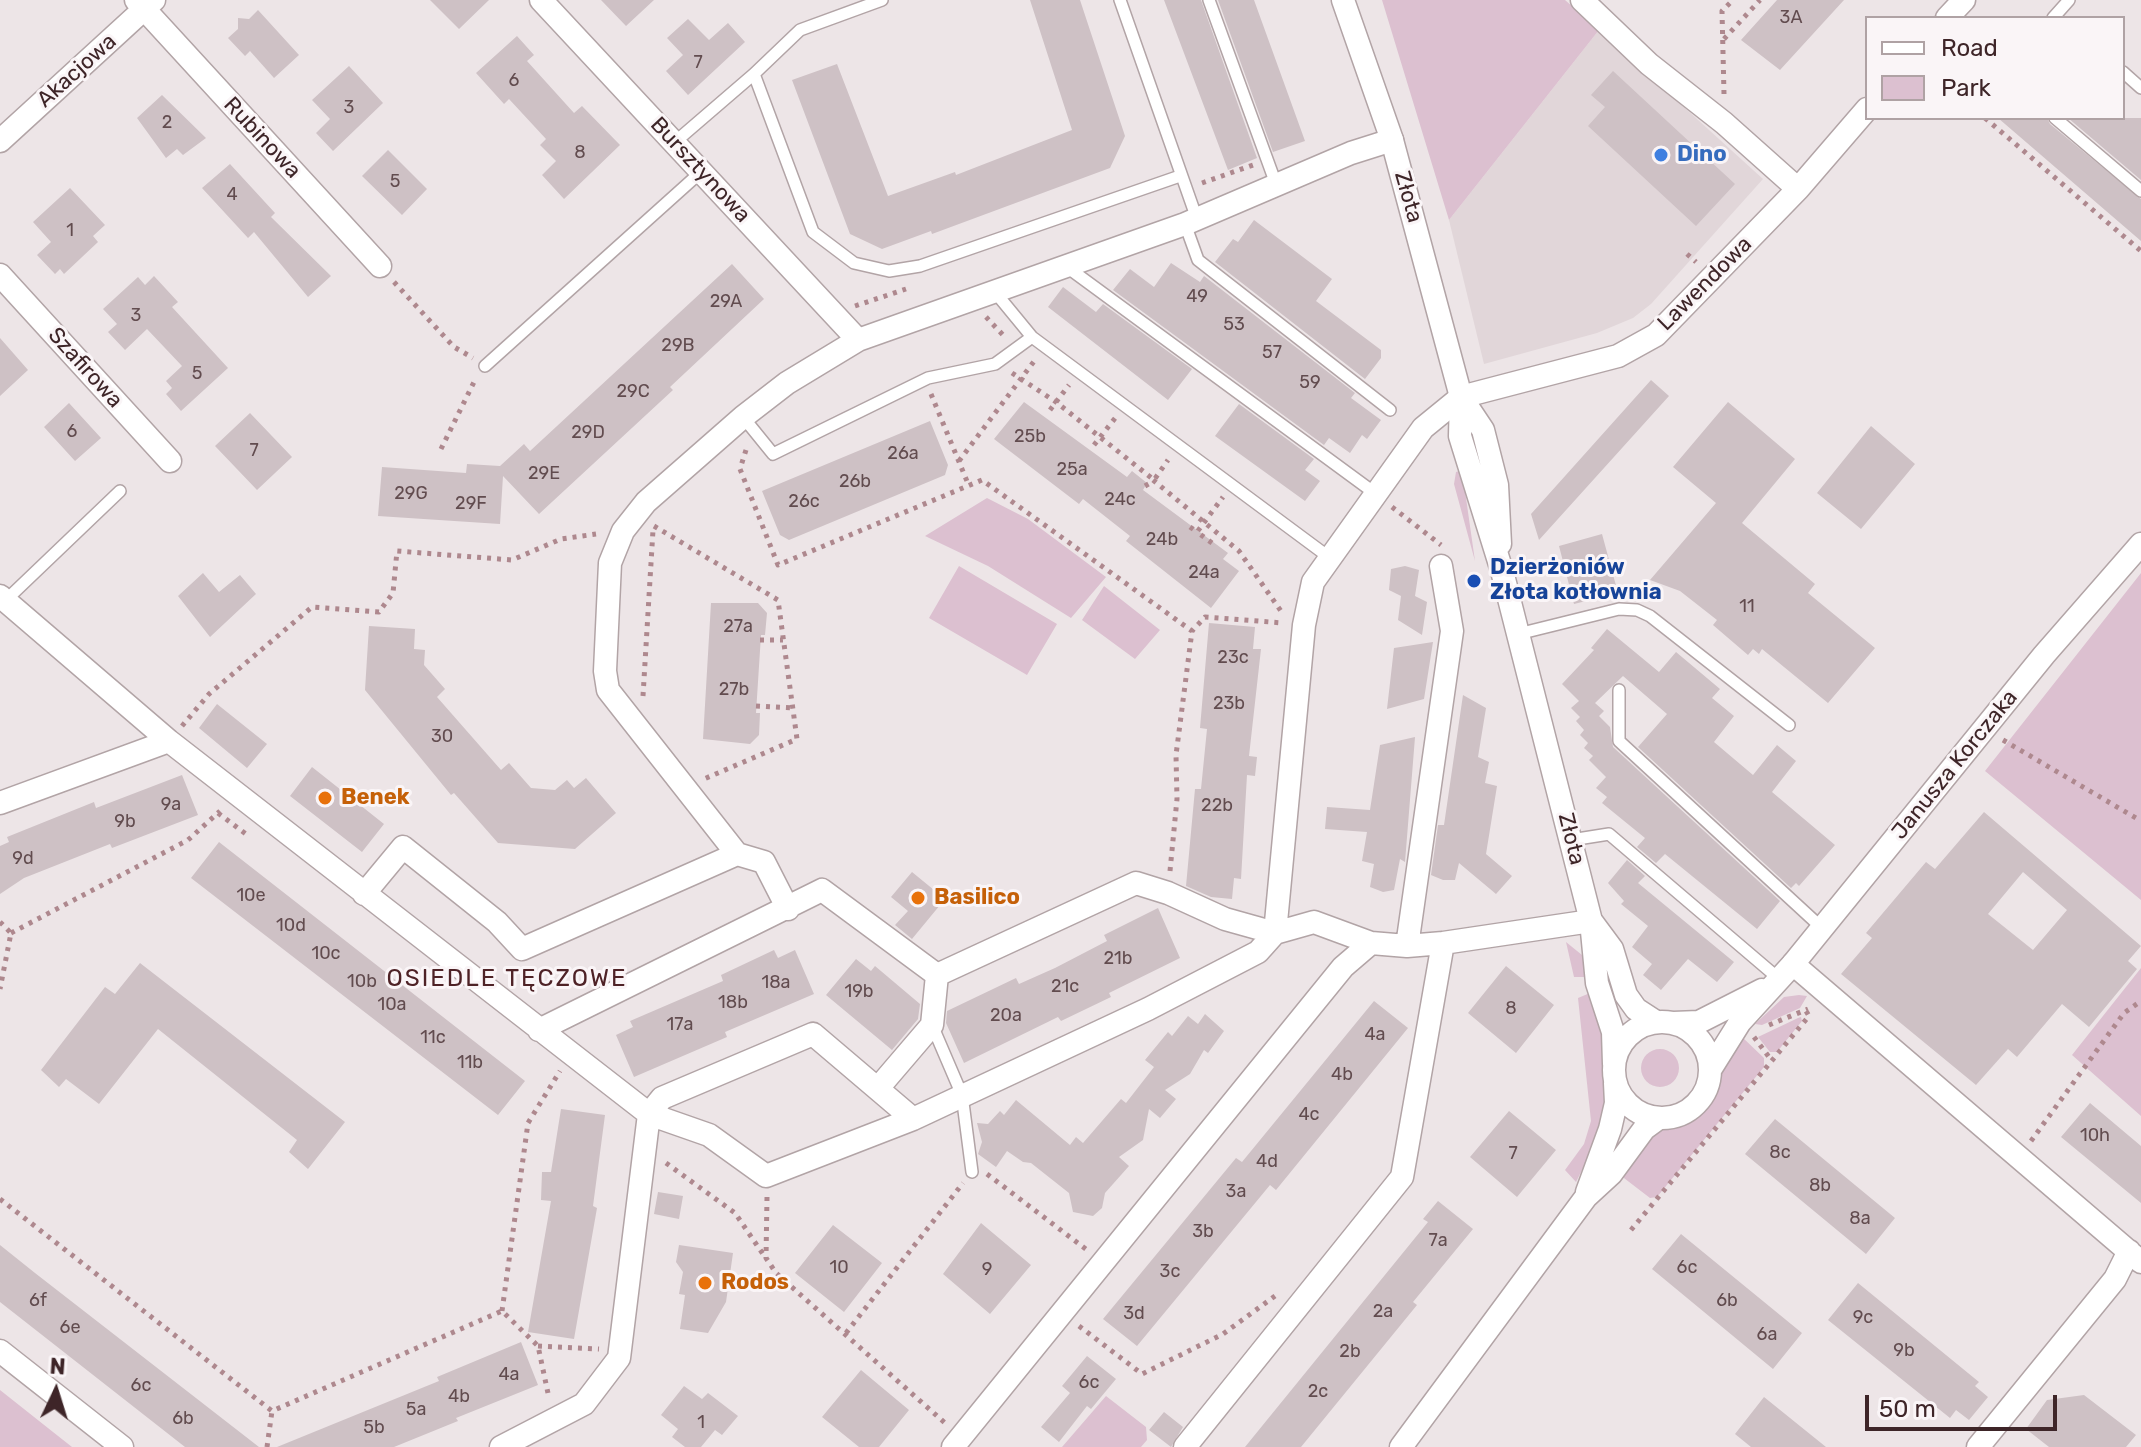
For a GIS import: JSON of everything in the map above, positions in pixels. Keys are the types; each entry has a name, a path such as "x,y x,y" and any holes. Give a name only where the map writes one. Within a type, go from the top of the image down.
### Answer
{"street":[{"name":"Bursztynowa","path":"541,0 858,340"},
{"name":"Złota","path":"1343,0 1392,140 1461,397 1460,436 1502,571 1591,921 1597,983 1613,1032 1616,1103 1586,1197"},
{"path":"1582,0 1649,64 1724,123 1798,189"},
{"path":"1949,16 1964,0"},
{"name":"Akacjowa","path":"0,141 145,3"},
{"name":"Rubinowa","path":"145,3 380,266"},
{"name":"Lawendowa","path":"1461,397 1618,356 1656,335 1798,189 1865,111"},
{"path":"788,909 764,862 737,854 608,690 605,671 610,563 623,531 646,502 750,425 787,383 858,340 1191,222 1276,184 1392,140"},
{"name":"Szafirowa","path":"0,275 170,461"},
{"path":"3,599 169,741 649,1114 709,1135 766,1176 913,1119 1226,969 1258,952 1275,933 1305,621 1313,582 1423,428 1461,397"},
{"name":"Janusza Korczaka","path":"1710,1070 1724,1043 2141,544"},
{"path":"1407,946 1452,631 1443,558"},
{"path":"0,803 169,741"},
{"path":"364,894 403,847 497,922 522,949 737,854"},
{"path":"937,975 1136,883 1168,893 1225,919 1275,933 1314,922 1371,943 1407,946 1443,943 1591,921"},
{"path":"539,1030 822,890 937,975"},
{"name":"Złota","path":"1591,921 1612,949 1626,995 1636,1009 1664,1023"},
{"path":"957,1442 1343,967 1371,943"},
{"path":"1185,1447 1402,1177 1443,943"},
{"path":"879,1087 932,1025 937,975"},
{"path":"1780,976 1824,990 2135,1257 1978,1447"},
{"name":"Janusza Korczaka","path":"1664,1023 1699,1022 1780,976"},
{"path":"1664,1023 1699,1040 1710,1070 1703,1095 1695,1105 1685,1113 1659,1118 1630,1107 1614,1072 1628,1036 1664,1023"},
{"path":"501,1447 584,1404 619,1358 649,1114 662,1098 813,1034 913,1119"},
{"name":"Złota","path":"1401,1447 1586,1197 1611,1174 1644,1129 1659,1118"},
{"path":"0,1351 122,1447"}],"lane":[{"path":"675,142 800,30 882,0"},
{"path":"1120,0 1180,176 1198,260 1390,410"},
{"path":"1209,0 1276,184"},
{"path":"754,74 813,232 854,263 889,271 920,266 1180,176"},
{"path":"2125,74 2141,88"},
{"path":"2057,120 2141,191"},
{"path":"485,366 702,171"},
{"path":"1066,265 1376,494"},
{"path":"995,292 1032,337 1330,558"},
{"path":"750,425 773,454 925,380 995,364 1032,337"},
{"path":"3,599 120,491"},
{"path":"1518,634 1619,609 1637,610 1650,616 1789,725"},
{"path":"1619,690 1619,741 1822,928"},
{"path":"1571,840 1609,834 1780,976"},
{"path":"932,1025 962,1095 972,1172"}],"path":[{"path":"1724,123 1722,11 1733,0"},
{"path":"1723,40 1760,0"},
{"path":"1987,120 2141,251"},
{"path":"1687,254 1696,262"},
{"path":"380,266 454,347 485,366 477,375 441,449"},
{"path":"975,315 991,322"},
{"path":"959,461 1046,346"},
{"path":"995,364 1056,402 1239,551 1290,624 1205,617 1192,631 1176,755 1177,799 1168,893"},
{"path":"1050,410 1079,371"},
{"path":"925,380 969,486"},
{"path":"1094,445 1125,405"},
{"path":"750,425 740,469 778,565 982,480 1192,631"},
{"path":"1145,486 1153,481 1178,446"},
{"path":"1197,532 1232,486"},
{"path":"1376,494 1443,558"},
{"path":"643,708 655,524"},
{"path":"638,529 655,524 778,600 797,739 696,783"},
{"path":"1190,527 1212,543"},
{"path":"169,741 209,694 312,607 379,612 393,593 397,551 512,560 561,539 607,533"},
{"path":"760,640 783,640"},
{"path":"756,706 793,708"},
{"path":"1985,729 2042,766 2141,821"},
{"path":"11,933 188,840 238,795"},
{"path":"0,922 11,933"},
{"path":"0,989 11,933"},
{"path":"1772,1062 1750,1033 1806,1011 1824,990"},
{"path":"2020,1156 2124,1013 2141,1001"},
{"path":"1631,1230 1809,1016 1806,1011"},
{"path":"502,1311 528,1123 571,1054"},
{"path":"645,1148 735,1213 776,1273 846,1333 957,1442"},
{"path":"846,1333 972,1172 981,1170 1104,1263"},
{"path":"766,1176 766,1258"},
{"path":"0,1199 272,1411"},
{"path":"1063,1313 1142,1374 1223,1334 1299,1278 1321,1278"},
{"path":"502,1311 538,1346 544,1385"},
{"path":"272,1411 502,1311"},
{"path":"538,1346 575,1347"},
{"path":"267,1447 272,1411"}],"shaded area":[{"path":"1599,30 1763,179 1651,304 1633,318 1597,333 1484,364 1449,220"}],"green space":[{"path":"1382,0 1565,0 1599,30 1449,220"},
{"path":"1462,470 1475,561 1454,484 1456,472"},
{"path":"987,498 1028,519 1106,577 1071,618 988,566 925,536"},
{"path":"959,566 1057,624 1027,675 929,618"},
{"path":"2141,573 2141,900 1985,771"},
{"path":"1104,586 1160,630 1135,659 1082,620"},
{"path":"1566,942 1582,955 1587,977 1574,977"},
{"path":"2141,968 2141,1116 2072,1055"},
{"path":"1590,993 1607,1043 1602,1074 1608,1096 1602,1130 1576,1182 1565,1170 1584,1144 1591,1121 1578,998"},
{"path":"1807,996 1800,1008 1762,1025 1755,1024 1784,997"},
{"path":"1801,1017 1802,1021 1777,1052 1770,1052 1758,1037"},
{"path":"1741,1036 1764,1058 1764,1067 1657,1197 1650,1198 1620,1175 1660,1127 1679,1123 1701,1110 1712,1094 1720,1065"},
{"path":"1660,1049 1673,1055 1679,1068 1673,1081 1660,1087 1647,1081 1641,1068 1647,1055"},
{"path":"0,1390 53,1432 72,1447 0,1447"},
{"path":"1106,1396 1146,1427 1147,1440 1141,1447 1062,1447"}],"building":[{"path":"430,0 489,0 459,29"},
{"path":"601,0 654,0 626,26"},
{"path":"1030,0 1080,0 1125,136 1110,168 932,234 931,231 882,249 850,234 792,80 837,64 888,196 955,172 956,175 1072,130"},
{"path":"1164,0 1201,0 1257,158 1228,170"},
{"path":"1218,0 1254,0 1305,141 1273,152"},
{"path":"1777,0 1844,0 1780,70 1741,40"},
{"path":"258,10 299,55 274,78 250,51 245,56 228,38 238,29 238,18 249,19"},
{"path":"688,19 709,40 728,23 745,42 688,95 666,71 683,55 667,38"},
{"path":"517,36 534,55 527,61 574,113 582,106 620,145 564,199 542,175 556,161 540,145 546,139 509,99 504,104 476,73"},
{"path":"349,66 383,103 333,151 316,133 330,119 312,100"},
{"name":"Dino","path":"1613,71 1735,184 1696,226 1588,126 1605,107 1591,95"},
{"path":"162,95 206,138 183,155 177,149 166,158 137,118"},
{"path":"2141,118 2141,180 2070,120"},
{"path":"2000,120 2048,120 2141,199 2141,241"},
{"path":"388,150 427,189 402,215 362,176"},
{"path":"230,164 275,213 271,217 331,276 308,297 254,232 248,238 202,188"},
{"path":"70,188 105,225 93,236 98,242 64,274 60,269 55,274 37,255 51,242 33,222"},
{"path":"1254,220 1332,279 1316,301 1381,350 1381,358 1365,379 1215,262 1233,239 1238,242"},
{"path":"1171,263 1200,282 1204,276 1355,393 1351,398 1381,420 1367,439 1362,435 1350,453 1329,438 1324,445 1113,290 1130,269 1154,287"},
{"path":"732,264 764,299 670,387 673,390 539,514 503,476 500,524 378,516 382,467 466,473 467,464 500,466 524,444 530,451"},
{"path":"154,276 178,302 172,307 228,368 181,411 166,394 172,388 166,381 182,366 147,329 125,350 108,332 117,324 103,309 138,277 145,285"},
{"path":"1063,287 1096,312 1103,304 1192,369 1168,400 1048,307"},
{"path":"0,338 28,370 0,396"},
{"path":"1651,380 1669,396 1539,540 1531,514"},
{"path":"1024,402 1127,477 1132,471 1147,483 1143,490 1228,553 1223,559 1239,571 1211,608 1126,541 1130,536 1083,499 1079,504 994,439"},
{"path":"1728,402 1795,459 1742,523 1815,584 1808,593 1875,648 1828,703 1762,649 1759,654 1753,649 1748,655 1713,625 1717,620 1680,591 1650,580 1716,503 1673,467"},
{"path":"69,403 101,438 75,461 44,427"},
{"path":"1239,404 1314,459 1305,470 1320,481 1305,501 1215,436"},
{"path":"250,413 292,457 257,490 215,446"},
{"path":"930,421 948,465 945,475 789,540 780,535 762,491"},
{"path":"1871,426 1915,464 1861,529 1817,493"},
{"path":"1602,534 1618,593 1574,604 1559,546"},
{"path":"1405,566 1419,570 1415,596 1427,602 1422,635 1398,620 1401,596 1389,590 1391,569"},
{"path":"203,573 219,592 240,575 256,594 210,637 178,596"},
{"path":"711,603 758,603 767,613 765,635 761,635 756,713 760,713 759,735 750,744 703,739"},
{"path":"1209,623 1255,627 1253,649 1261,649 1249,756 1257,757 1255,776 1247,775 1241,879 1234,878 1232,899 1211,897 1186,886 1195,789 1201,789 1207,729 1200,728"},
{"path":"369,626 415,629 414,649 425,650 424,665 445,689 437,697 501,770 509,763 531,788 555,790 567,780 574,788 586,778 616,813 575,849 498,843 454,793 451,795 365,690"},
{"path":"1607,629 1659,672 1676,652 1720,689 1712,698 1734,716 1714,742 1753,775 1777,745 1796,761 1772,792 1835,845 1799,886 1796,883 1791,888 1638,747 1667,714 1623,676 1595,703 1604,711 1599,716 1610,727 1613,747 1780,901 1757,929 1665,854 1656,863 1637,847 1645,838 1602,803 1607,797 1596,788 1606,777 1589,760 1593,756 1584,748 1588,743 1580,735 1584,730 1576,721 1580,717 1571,708 1579,701 1562,684 1594,650 1591,648"},
{"path":"1433,642 1424,699 1387,709 1394,648"},
{"path":"1463,695 1486,708 1478,757 1489,762 1485,783 1497,786 1486,854 1512,876 1496,894 1459,863 1455,880 1443,880 1431,875 1438,825 1444,825"},
{"path":"217,704 267,744 247,768 199,728"},
{"path":"1415,737 1405,862 1400,859 1394,890 1383,892 1370,887 1374,864 1362,861 1367,832 1325,829 1327,807 1370,810 1380,745"},
{"path":"312,767 384,824 362,852 290,796"},
{"path":"182,775 198,815 112,848 110,844 24,878 0,894 0,846 9,842 7,837 94,802 96,808"},
{"path":"1984,812 2141,946 2128,961 2137,969 2089,1027 2062,1004 2017,1057 2008,1049 1976,1085 1841,974 1872,938 1866,933 1926,862 1935,869","holes":["2023,872 2067,910 2033,950 1988,914"]},
{"path":"219,842 525,1081 498,1115 191,878"},
{"path":"1627,860 1645,876 1638,883 1734,962 1717,982 1688,959 1661,990 1643,975 1652,964 1632,947 1648,926 1621,904 1624,901 1608,883"},
{"name":"Basilico","path":"912,872 945,899 912,939 895,925 908,911 891,897"},
{"path":"1158,908 1180,958 1109,993 1111,997 1061,1021 1058,1017 964,1063 946,1023 947,1011 1016,978 1019,984 1055,968 1107,941 1104,935"},
{"path":"774,950 778,958 795,950 814,994 725,1032 727,1037 634,1077 616,1035 633,1027 630,1021 723,981 721,975"},
{"path":"856,959 871,971 875,966 920,1004 918,1019 892,1050 826,995"},
{"path":"140,963 345,1122 308,1169 289,1152 297,1140 158,1029 99,1104 66,1079 59,1087 41,1070 105,987 115,994"},
{"path":"1506,966 1554,1005 1516,1053 1468,1013"},
{"path":"1374,1001 1408,1028 1276,1190 1270,1185 1137,1346 1103,1319 1236,1158 1242,1162"},
{"path":"1205,1014 1224,1031 1208,1053 1204,1050 1190,1074 1165,1090 1176,1099 1160,1118 1149,1109 1143,1140 1119,1157 1129,1166 1105,1193 1102,1208 1093,1216 1073,1212 1069,1193 1031,1163 1023,1162 1007,1151 996,1167 978,1154 982,1142 977,1123 988,1124 1000,1111 1004,1115 1016,1100 1070,1145 1076,1137 1083,1143 1121,1099 1126,1103 1154,1067 1145,1060 1168,1032 1172,1036 1188,1016 1198,1024"},
{"path":"2090,1103 2141,1146 2141,1203 2061,1137"},
{"path":"561,1109 605,1115 593,1206 597,1208 574,1339 528,1332 551,1201 541,1200 542,1172 551,1172"},
{"path":"1509,1111 1556,1150 1517,1197 1470,1157"},
{"path":"1775,1119 1895,1218 1866,1254 1745,1154"},
{"path":"658,1192 683,1196 679,1219 654,1214"},
{"path":"1438,1201 1473,1229 1413,1302 1417,1305 1301,1447 1245,1447 1428,1222 1423,1219"},
{"path":"981,1223 1031,1265 990,1314 943,1274"},
{"path":"833,1225 882,1263 844,1312 795,1273"},
{"path":"1681,1234 1802,1333 1773,1369 1652,1269"},
{"path":"0,1245 259,1447 185,1447 0,1302"},
{"name":"Rodos","path":"679,1245 733,1253 726,1302 708,1333 680,1329 685,1295 679,1294 683,1272 676,1262"},
{"path":"1858,1283 1979,1382 1975,1386 1988,1397 1969,1420 1956,1410 1950,1418 1828,1320"},
{"path":"521,1342 538,1385 456,1418 458,1421 394,1447 277,1447 439,1381 437,1377"},
{"path":"1087,1356 1116,1379 1091,1409 1087,1406 1059,1442 1041,1427 1070,1393 1062,1386"},
{"path":"861,1370 909,1410 879,1447 859,1447 822,1417"},
{"path":"684,1386 702,1399 708,1393 738,1416 722,1435 715,1430 701,1447 685,1447 672,1437 678,1429 661,1415"},
{"path":"2084,1395 2136,1435 2126,1447 2049,1447 2026,1429 2047,1400"},
{"path":"1764,1397 1826,1447 1751,1447 1735,1434"},
{"path":"1164,1412 1183,1427 1171,1447 1149,1430"}],"place":[{"name":"Dino","path":"1661,155"},
{"name":"Dzierżoniów Złota kotłownia","path":"1474,581"},
{"name":"Benek","path":"325,798"},
{"name":"Basilico","path":"918,898"},
{"name":"Rodos","path":"705,1283"}],"district":[{"name":"OSIEDLE TĘCZOWE","path":"507,979"}]}
